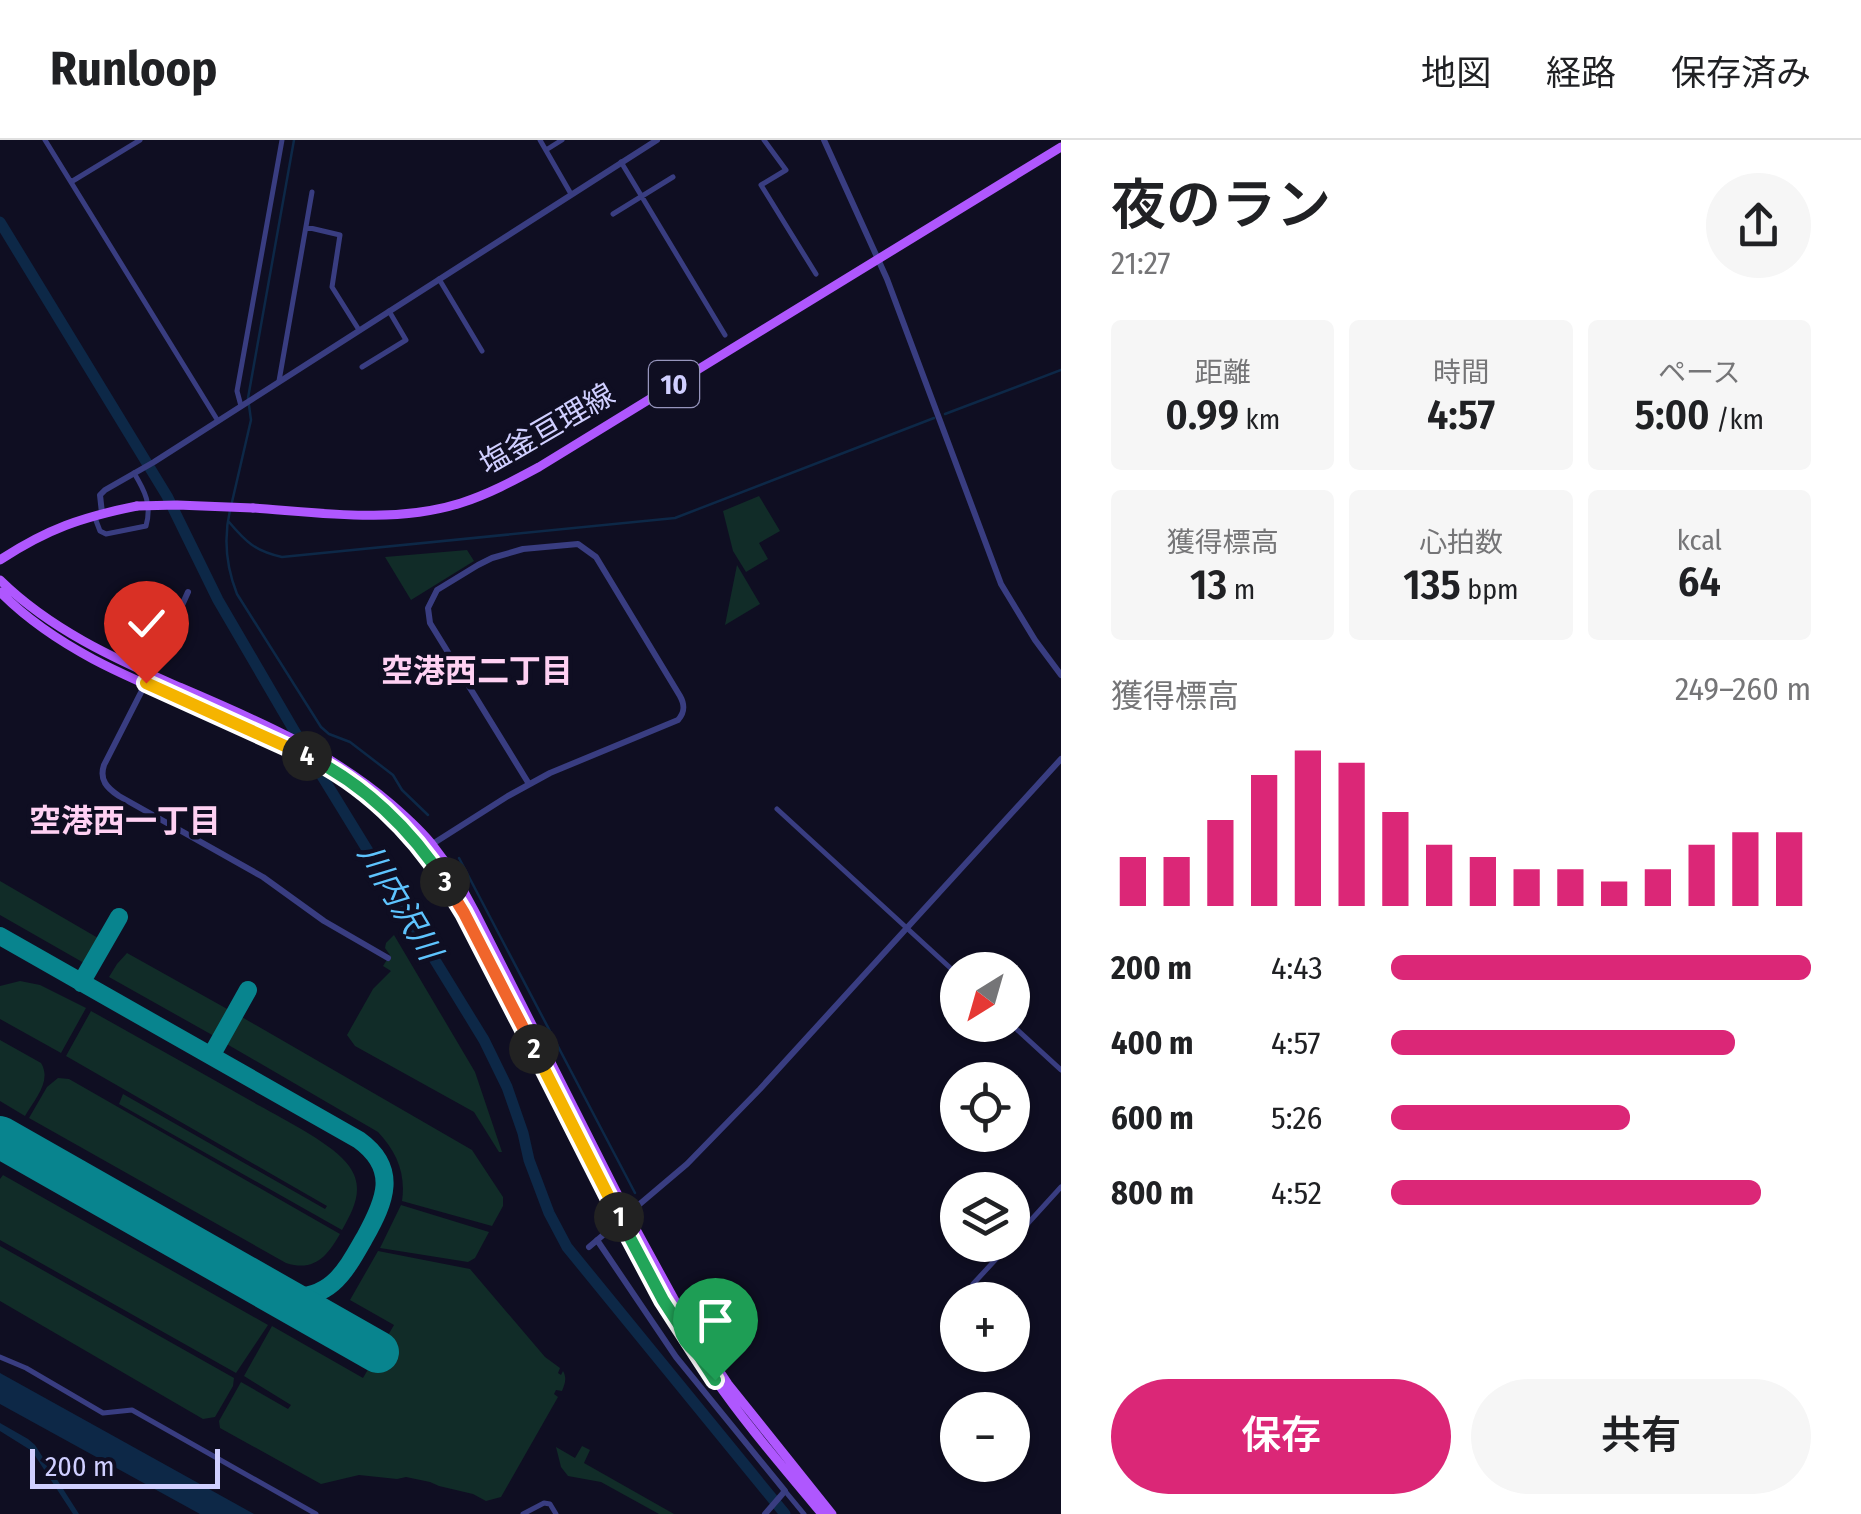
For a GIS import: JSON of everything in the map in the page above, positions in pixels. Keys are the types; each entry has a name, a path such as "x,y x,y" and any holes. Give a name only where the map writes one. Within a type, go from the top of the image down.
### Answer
{"main road":[{"name":"塩釜亘理線","path":"0,560 44,533 98,514 137,506 389,516 448,507 484,495 538,467 1061,147"},
{"path":"0,580 39,614 148,679 318,761 428,847"},
{"path":"0,592 63,643 266,726 344,767 412,822 458,881 475,912 663,1300 715,1380 822,1514"},
{"path":"624,1216 684,1319 728,1384 832,1514"}],"street":[{"path":"45,140 218,420"},
{"path":"71,182 140,140"},
{"path":"241,405 237,391 282,140"},
{"path":"540,140 570,194"},
{"path":"546,150 562,140"},
{"path":"134,474 148,496 146,526 104,534 98,514 102,492 656,140"},
{"path":"764,140 786,170 762,185 816,274"},
{"path":"824,140 878,258 1001,584 1034,640 1061,675"},
{"path":"621,162 725,335"},
{"path":"613,214 673,177"},
{"path":"279,382 312,192"},
{"path":"306,227 340,235 332,287 359,330"},
{"path":"438,279 482,351"},
{"path":"362,367 406,340 389,311"},
{"path":"428,847 529,784 678,720 683,712 680,696 596,557 578,544 492,558 437,590 428,608 430,623 529,784"},
{"path":"188,592 104,765 102,776 106,786 270,881 324,922 388,958"},
{"path":"589,1247 687,1164 1059,764"},
{"path":"777,809 940,958"},
{"path":"1030,1042 1061,1070"},
{"path":"1030,1222 1061,1188"},
{"path":"597,1240 676,1358 804,1514"},
{"path":"975,1282 993,1262"},
{"path":"0,1356 103,1412 132,1410 316,1514"},
{"path":"766,1513 784,1493"},
{"path":"523,1514 544,1503 550,1504 556,1514"}],"green space":[{"path":"759,496 780,531 759,543 768,559 746,572 733,551 723,511"},
{"path":"467,550 474,561 411,600 385,557"},
{"path":"737,565 760,604 725,625"},
{"path":"0,881 98,938 84,963 0,915"},
{"path":"394,935 475,1072 502,1152 474,1112 355,1046 347,1035 373,989 391,971 383,966 390,955 386,943"},
{"path":"127,953 229,1010 214,1036 109,977"},
{"path":"20,981 40,985 86,1008 61,1053 0,1019 0,986"},
{"path":"91,1011 295,1125 342,1158 354,1174 357,1190 342,1230 119,1104 123,1094 325,1209 327,1206 66,1056"},
{"path":"240,1016 472,1150 503,1197 503,1206 492,1226 402,1201 399,1164 378,1132 225,1043"},
{"path":"0,1040 41,1063 44,1070 41,1090 25,1116 0,1101"},
{"path":"58,1078 69,1079 340,1234 312,1264 286,1263 29,1118 47,1087"},
{"path":"3,1175 268,1325 236,1373 0,1240"},
{"path":"401,1205 489,1232 475,1258 468,1262 380,1248"},
{"path":"0,1246 234,1378 215,1417 203,1419 0,1301"},
{"path":"378,1251 470,1269 545,1357 560,1368 558,1373 563,1371 562,1391 556,1390 554,1394 558,1397 501,1497 486,1501 406,1477 359,1475 321,1484 220,1428 219,1421 241,1382 288,1409 291,1405 244,1376 272,1326 363,1378 394,1325 350,1300"},
{"path":"582,1446 590,1450 584,1463 674,1514 659,1514 601,1482 568,1476 561,1467 556,1447 575,1458"}],"water":[{"path":"0,1373 254,1514 200,1514 0,1404"},
{"path":"0,1423 35,1445 79,1514 73,1514 32,1451 0,1431"}],"waterway":[{"path":"232,502 251,420 248,398 294,140"},
{"name":"川内沢川","path":"0,222 167,496 218,600 295,732 484,1040 507,1087 549,1213 567,1247 785,1514"},
{"path":"945,414 1061,370"},
{"path":"229,522 252,545 282,557 675,518 934,418"},
{"path":"230,510 227,553 237,594 321,727 350,742 393,775 402,790 428,815"},
{"path":"459,858 635,1193"}],"taxiway":[{"path":"81,983 119,917"},
{"path":"0,936 359,1140 372,1151 384,1174 382,1198 350,1263 324,1290 282,1297"},
{"path":"211,1056 248,990"}],"runway":[{"path":"0,1137 378,1352"}],"district":[{"name":"空港西二丁目","path":"477,671"},
{"name":"空港西一丁目","path":"125,821"}],"route":[{"path":"146,683 318,761 373,800 423,850 464,913 663,1300 715,1380"}]}
